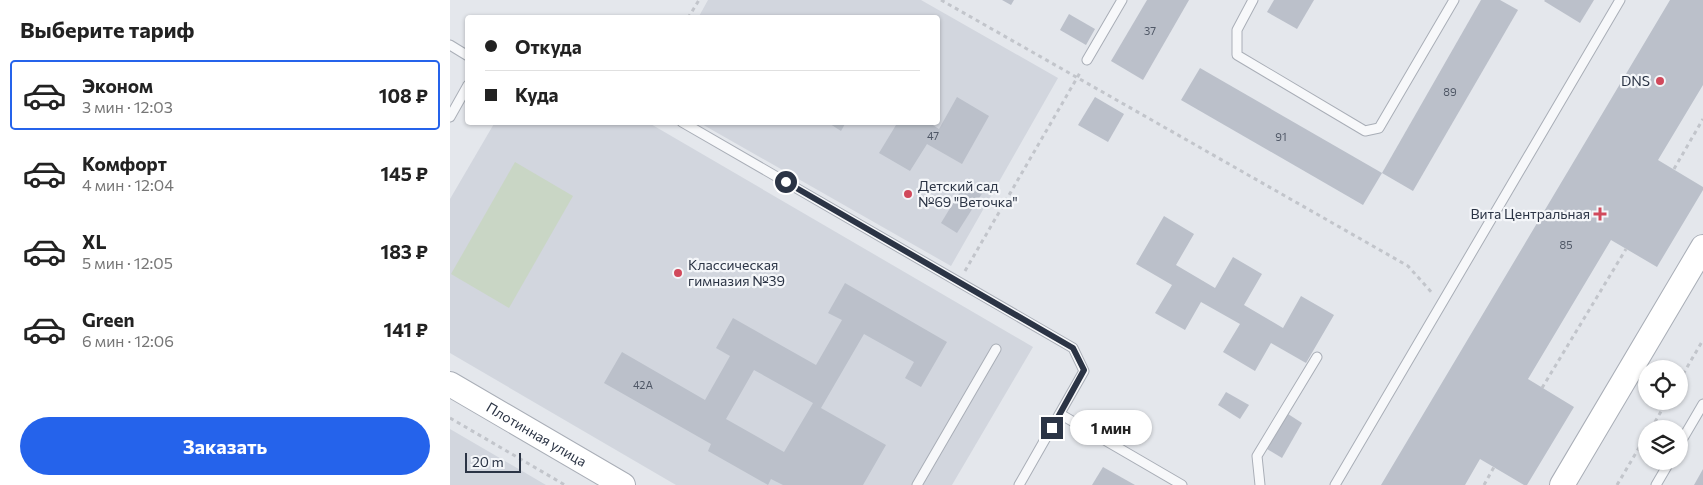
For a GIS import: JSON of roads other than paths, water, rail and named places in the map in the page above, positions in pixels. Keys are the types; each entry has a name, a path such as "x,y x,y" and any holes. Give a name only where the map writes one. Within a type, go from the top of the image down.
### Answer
{"main road":[{"path":"1562,485 1703,247"},
{"name":"Плотинная улица","path":"450,384 623,485"}],"lane":[{"path":"1087,60 1122,0"},
{"path":"1254,0 1237,30 1237,55 1365,131 1379,128 1454,0"},
{"path":"1335,485 1620,0"},
{"path":"450,45 465,54"},
{"path":"450,117 465,90"},
{"path":"687,125 1073,348 1084,370 1019,485"},
{"path":"917,485 996,349"},
{"path":"1260,485 1257,456 1317,357"},
{"path":"1688,430 1703,404"},
{"path":"1060,414 1182,485"},
{"path":"1656,485 1665,470"}],"place":[{"name":"DNS","path":"1660,81"},
{"name":"Детский сад №69 \"Веточка\"","path":"908,194"},
{"name":"Вита Центральная","path":"1600,214"},
{"name":"Классическая гимназия №39","path":"678,273"}]}
